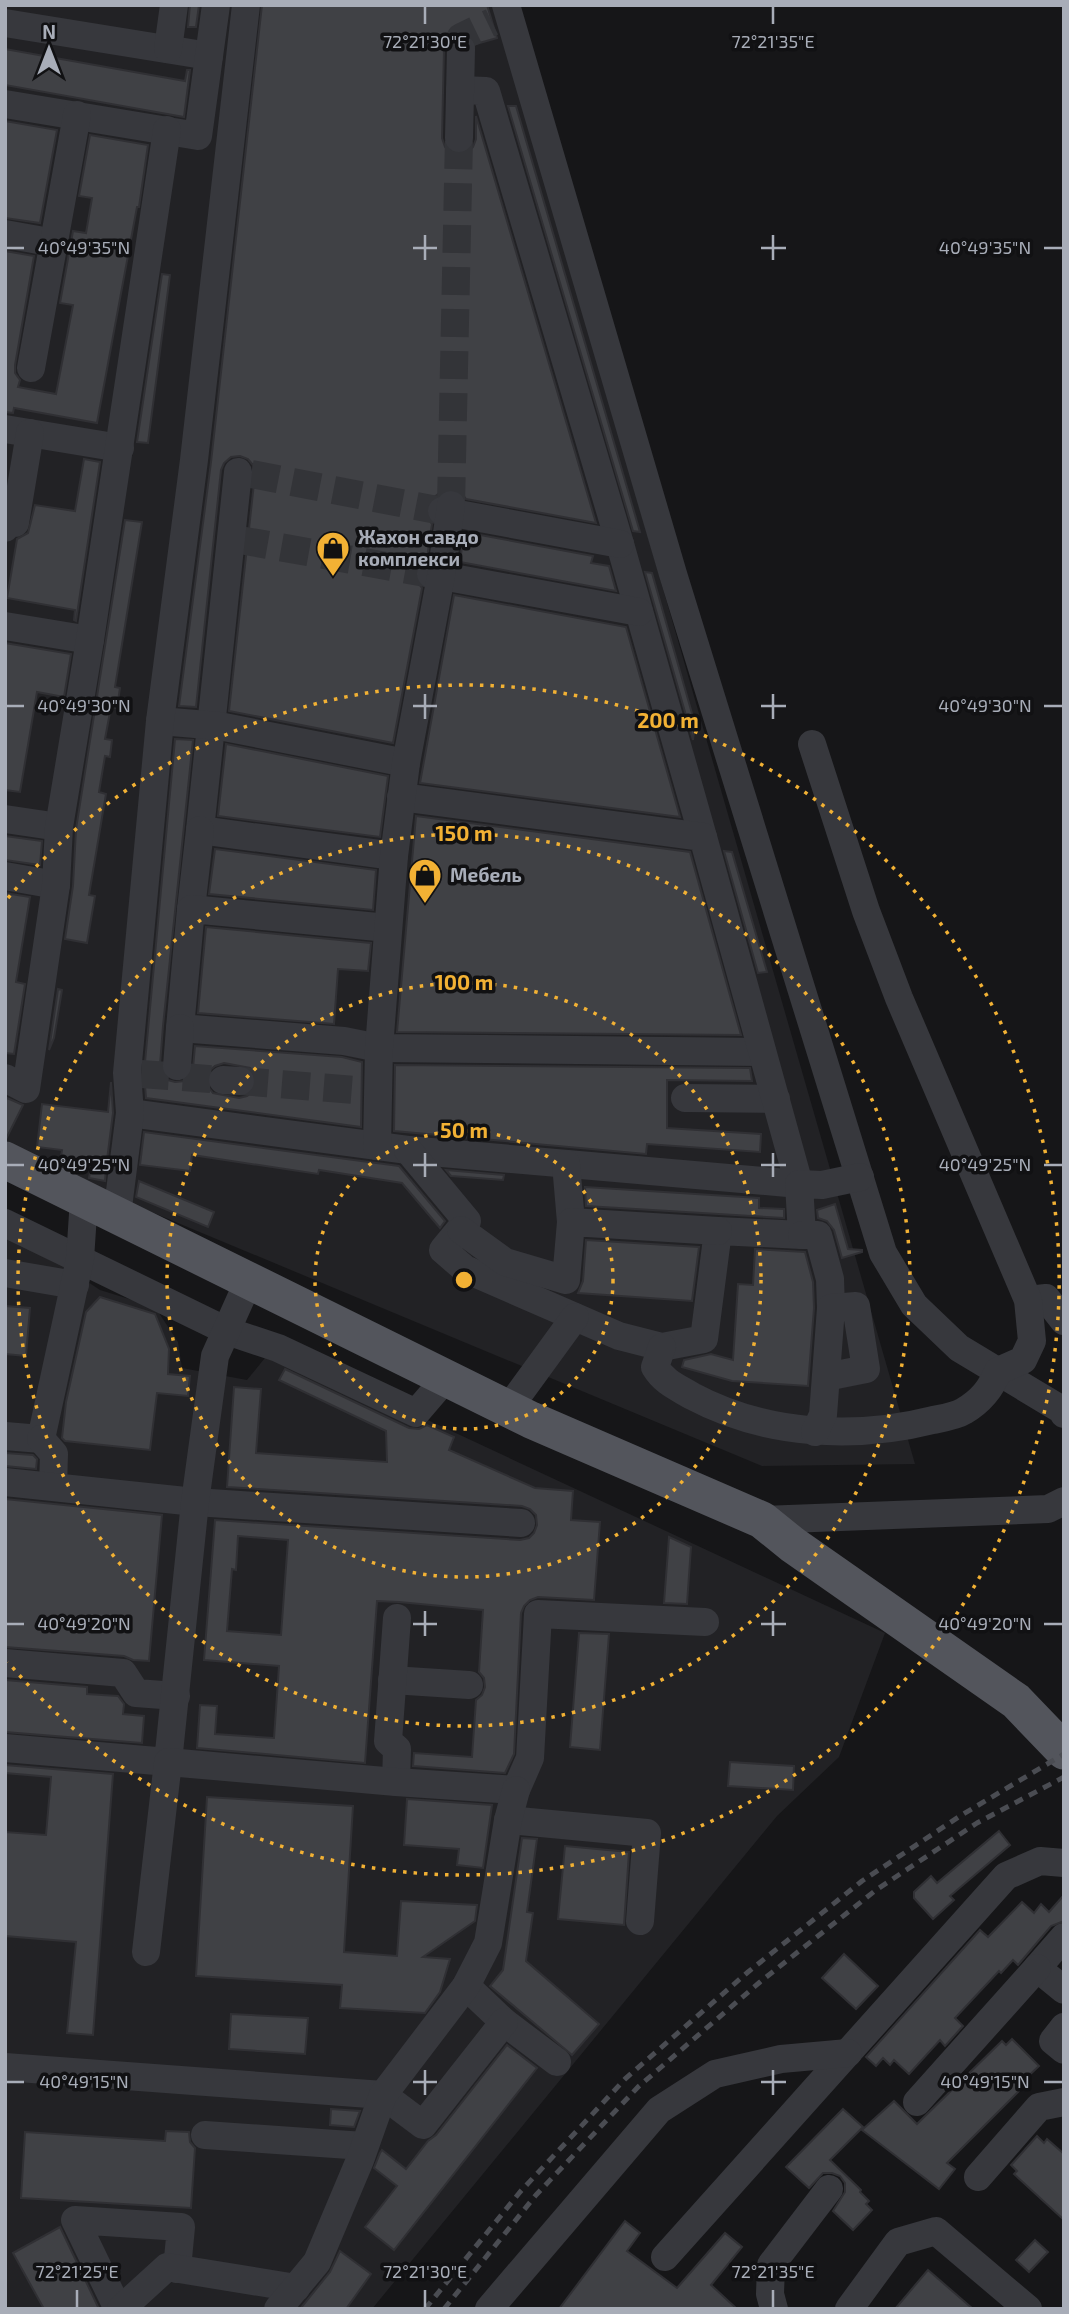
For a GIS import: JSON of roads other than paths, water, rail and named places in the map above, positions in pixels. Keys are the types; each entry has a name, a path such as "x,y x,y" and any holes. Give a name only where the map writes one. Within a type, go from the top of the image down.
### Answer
{"main road":[{"path":"5,1160 508,1409 762,1520 804,1553 1016,1701 1064,1751"}],"lane":[{"path":"168,49 174,5"},
{"path":"5,104 198,136 216,5"},
{"path":"117,1215 134,1073 160,721 194,460 246,5"},
{"path":"502,13 546,141 673,573 883,1252 914,1305 959,1348 1062,1410 1064,1414"},
{"path":"5,23 209,56"},
{"path":"459,138 461,49"},
{"path":"460,90 486,91 620,544 776,1099 799,1184 802,1235"},
{"path":"31,368 78,116"},
{"path":"5,1078 26,1089 56,885 59,827 120,448 167,130"},
{"path":"505,155 546,141"},
{"path":"5,234 55,243"},
{"path":"5,528 6,521 16,523 18,431 120,448"},
{"path":"177,1066 191,909 244,473 194,460"},
{"path":"377,1146 373,1091 379,1048 394,856 406,763 448,509 620,544"},
{"path":"631,584 673,573"},
{"path":"436,575 639,612"},
{"path":"5,626 90,640"},
{"path":"160,721 213,726 406,763"},
{"path":"663,1347 656,1367 663,1379 718,1410 766,1424 814,1432 916,1424 962,1413 991,1389 998,1371 1023,1360 1032,1341 1027,1300 899,998 866,911 812,744"},
{"path":"401,797 703,837"},
{"path":"5,819 59,827"},
{"path":"200,831 394,856"},
{"path":"5,876 56,885"},
{"path":"191,909 388,928"},
{"path":"180,1028 344,1041 379,1048 762,1052"},
{"path":"685,1098 776,1099"},
{"path":"130,1113 408,1150 566,1164 799,1184 822,1185 860,1177"},
{"path":"408,1150 467,1221 443,1250 465,1269 619,1336 663,1347 704,1339 718,1231"},
{"path":"461,1230 505,1262 566,1280 571,1222 566,1164"},
{"path":"41,1439 78,1272 84,1199"},
{"path":"571,1222 818,1235 830,1279 831,1308 823,1415 814,1432"},
{"path":"5,1223 78,1272 278,1348 416,1413 446,1378"},
{"path":"5,1273 78,1272"},
{"path":"146,1952 176,1696 195,1502 215,1356 249,1280"},
{"path":"1027,1300 1046,1298 1064,1321"},
{"path":"826,1377 866,1369 856,1306 831,1308"},
{"path":"508,1409 575,1317"},
{"path":"5,1436 41,1439 54,1454 53,1486"},
{"path":"5,1482 195,1502 521,1523"},
{"path":"762,1520 1059,1511"},
{"path":"177,2269 181,2227 75,2220 119,2309 167,2267 287,2298 317,2262 365,2147 383,2095 466,1986 488,1943 508,1820 516,1790 530,1758 538,1615 705,1622"},
{"path":"396,1782 397,1749 388,1741 397,1618"},
{"path":"5,1663 123,1673 136,1693 176,1696"},
{"path":"392,1679 469,1685"},
{"path":"5,1748 516,1790"},
{"path":"508,1820 647,1833 640,1921"},
{"path":"665,2257 1006,1876 1040,1861 1064,1863"},
{"path":"917,2102 1064,1937"},
{"path":"1037,1968 1064,1990"},
{"path":"466,1986 504,2022 557,2062"},
{"path":"5,2067 383,2095 423,2125 504,2022"},
{"path":"1064,2027 1053,2041 1064,2050"},
{"path":"489,2309 659,2110 715,2074 781,2059 848,2053"},
{"path":"978,2177 1039,2107 1064,2102"},
{"path":"205,2135 365,2147"},
{"path":"774,2309 770,2294 771,2265 829,2189"},
{"path":"849,2309 898,2242 936,2231 1028,2309"}],"tunnel":[{"path":"461,49 461,37 492,22"},
{"path":"451,505 459,138"},
{"path":"251,474 442,511"},
{"path":"240,540 431,574"},
{"path":"141,1074 223,1080"},
{"path":"240,1081 368,1091"}],"railway":[{"path":"425,2309 520,2192 625,2079 748,1972 862,1881 960,1816 1064,1754"},
{"path":"444,2309 536,2195 638,2087 760,1982 876,1890 977,1823 1064,1777"}],"place":[{"name":"Жахон савдо комплекси","path":"333,578"},
{"name":"Мебель","path":"425,905"}]}
